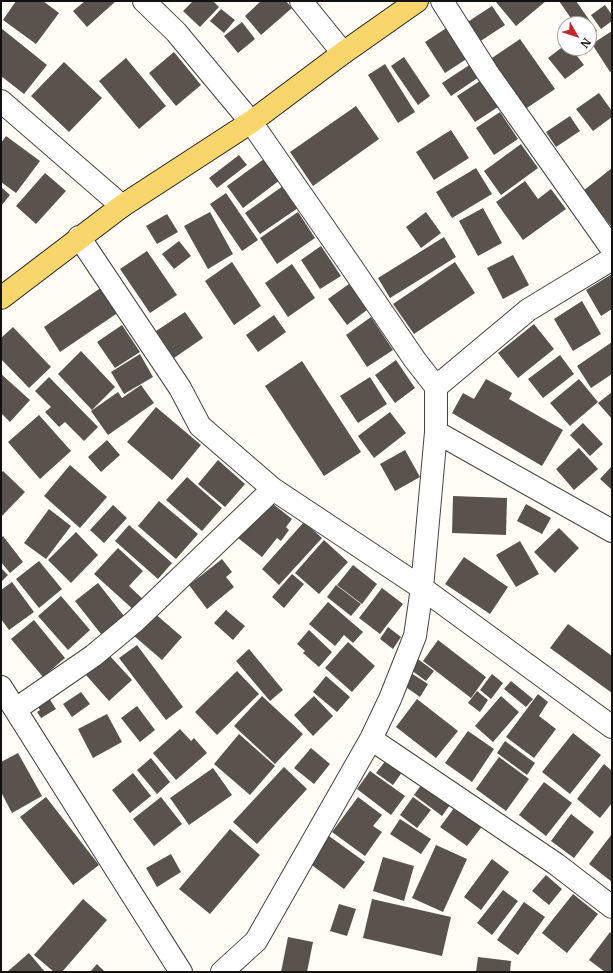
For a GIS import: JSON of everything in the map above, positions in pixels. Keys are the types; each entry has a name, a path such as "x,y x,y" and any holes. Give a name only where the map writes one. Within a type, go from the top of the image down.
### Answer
{"main road":[{"path":"1,298 79,237 122,206 251,122 343,53 417,1"}],"street":[{"path":"144,1 176,32 251,122 415,360 436,387 436,432 422,588 415,636 390,699 371,739 256,941 222,972"},
{"path":"301,1 343,53"},
{"path":"442,1 487,72 612,249"},
{"path":"1,101 122,206"},
{"path":"79,237 180,388 200,426 273,489 422,588 612,727"},
{"path":"436,387 528,310 612,259"},
{"path":"436,432 612,531"},
{"path":"16,709 99,651 135,621 273,489"},
{"path":"1,687 181,972"},
{"path":"371,739 556,864 612,907"}],"building":[{"path":"16,1 43,1 59,13 36,44 3,20"},
{"path":"85,1 116,1 87,27 73,11"},
{"path":"193,1 213,1 219,7 200,27 183,11"},
{"path":"261,1 286,1 292,8 261,35 245,16"},
{"path":"546,1 516,26 496,2"},
{"path":"559,1 576,1 586,16 569,16"},
{"path":"605,5 612,15 612,21 601,29 597,23 597,16 591,15"},
{"path":"492,6 505,25 476,44 463,25"},
{"path":"221,9 235,20 224,33 210,21"},
{"path":"242,22 255,39 238,53 224,36"},
{"path":"448,27 468,58 445,73 425,42"},
{"path":"1,28 47,65 24,94 1,76"},
{"path":"612,31 612,71 610,72 597,52 597,41"},
{"path":"520,39 555,89 524,110 489,60"},
{"path":"557,51 557,56 577,56 584,65 565,79 548,58"},
{"path":"174,52 201,85 176,106 149,73"},
{"path":"404,57 430,96 418,105 391,66"},
{"path":"126,58 166,106 139,129 99,81"},
{"path":"64,62 102,98 69,132 31,96"},
{"path":"474,62 482,75 451,96 442,83"},
{"path":"385,64 415,112 398,123 368,75"},
{"path":"480,81 498,107 475,122 457,96"},
{"path":"599,93 612,111 612,117 593,131 576,109"},
{"path":"356,106 379,139 313,186 290,152"},
{"path":"500,112 518,139 494,155 476,128"},
{"path":"570,116 580,131 556,147 546,132"},
{"path":"451,130 469,158 434,180 416,152"},
{"path":"6,136 40,161 16,193 1,182 1,143"},
{"path":"521,144 538,168 501,195 484,171"},
{"path":"239,155 247,165 217,188 209,178"},
{"path":"264,159 280,180 243,208 227,186"},
{"path":"476,168 492,194 452,218 436,192"},
{"path":"612,168 612,225 611,226 583,191"},
{"path":"45,173 66,191 36,224 16,206"},
{"path":"525,181 538,199 551,189 566,209 523,240 496,202"},
{"path":"283,186 298,208 260,234 245,213"},
{"path":"1,187 10,195 1,206"},
{"path":"226,193 258,240 242,251 210,204"},
{"path":"483,208 502,243 478,256 459,221"},
{"path":"210,212 233,254 208,269 184,226"},
{"path":"298,212 315,238 277,264 260,238"},
{"path":"426,212 441,233 421,248 406,227"},
{"path":"167,214 178,232 157,244 146,226"},
{"path":"444,237 456,257 390,298 378,278"},
{"path":"179,241 191,256 174,269 162,254"},
{"path":"321,246 341,276 320,289 301,260"},
{"path":"147,251 177,295 150,313 120,269"},
{"path":"513,255 529,285 503,299 487,268"},
{"path":"232,262 261,306 234,325 205,281"},
{"path":"455,262 475,293 414,334 393,304"},
{"path":"292,264 315,298 288,317 265,283"},
{"path":"612,274 612,309 601,316 586,290"},
{"path":"349,284 367,310 347,325 328,299"},
{"path":"102,287 119,312 60,352 44,327"},
{"path":"582,301 601,334 573,351 554,319"},
{"path":"185,312 203,338 174,358 156,331"},
{"path":"274,315 286,332 258,352 246,335"},
{"path":"371,317 393,350 367,367 346,335"},
{"path":"534,324 554,349 518,378 498,353"},
{"path":"122,325 140,352 115,368 97,342"},
{"path":"13,327 51,367 29,388 1,359 1,338"},
{"path":"612,342 612,374 591,388 577,366"},
{"path":"81,351 115,387 92,410 58,374"},
{"path":"140,354 153,377 124,394 111,372"},
{"path":"560,355 574,374 543,398 528,379"},
{"path":"396,360 415,388 395,403 375,375"},
{"path":"302,361 361,452 324,476 265,386"},
{"path":"1,374 30,400 10,422 1,413"},
{"path":"49,377 98,427 84,441 65,422 59,427 45,412 51,407 35,391"},
{"path":"370,377 387,404 358,423 340,396"},
{"path":"486,379 512,393 509,399 563,430 542,466 452,413 463,393 474,399"},
{"path":"579,379 598,402 570,426 550,403"},
{"path":"141,385 154,403 108,435 91,411 118,392 122,398"},
{"path":"612,392 612,419 598,403"},
{"path":"156,407 201,445 172,480 127,442"},
{"path":"390,412 406,433 374,458 358,436"},
{"path":"39,415 71,451 40,479 8,442"},
{"path":"583,423 603,444 590,456 570,435"},
{"path":"107,440 120,455 101,472 88,457"},
{"path":"579,448 598,469 574,490 556,469"},
{"path":"405,450 420,477 395,491 380,464"},
{"path":"218,460 245,484 225,507 198,484"},
{"path":"70,465 107,497 80,528 44,496"},
{"path":"612,466 612,490 600,479"},
{"path":"3,471 25,492 1,517 1,473"},
{"path":"187,477 222,508 202,531 166,500"},
{"path":"453,496 507,498 506,535 452,533"},
{"path":"268,500 292,519 286,527 289,530 281,541 277,538 262,557 238,538"},
{"path":"159,501 198,534 176,559 138,526"},
{"path":"526,504 551,518 542,534 517,521"},
{"path":"113,505 127,518 104,543 90,530"},
{"path":"49,509 71,526 46,559 24,543"},
{"path":"304,522 322,538 279,585 262,569"},
{"path":"129,525 172,563 158,579 115,541"},
{"path":"559,528 579,548 555,573 534,552"},
{"path":"76,532 98,555 71,583 48,560"},
{"path":"3,536 23,562 10,573 1,562 1,538"},
{"path":"324,540 348,562 319,594 295,573"},
{"path":"520,541 539,574 516,587 496,555"},
{"path":"118,548 143,571 129,586 145,601 136,612 94,574"},
{"path":"464,557 508,587 490,614 445,584"},
{"path":"222,559 232,572 226,577 234,587 207,609 189,585"},
{"path":"39,561 62,589 39,608 16,579"},
{"path":"353,565 377,584 362,604 337,585"},
{"path":"1,568 8,575 1,582"},
{"path":"292,574 304,584 284,608 272,597"},
{"path":"12,582 34,612 9,630 1,619 1,590"},
{"path":"98,583 124,616 101,634 75,601"},
{"path":"336,585 361,604 351,616 327,597"},
{"path":"382,588 403,604 380,634 359,618"},
{"path":"61,596 90,630 68,650 38,616"},
{"path":"328,602 363,632 353,643 344,635 335,646 309,624"},
{"path":"226,610 245,626 233,640 214,623"},
{"path":"153,612 182,637 162,660 133,635"},
{"path":"34,620 65,658 43,677 11,639"},
{"path":"568,624 612,656 612,693 550,648"},
{"path":"388,627 401,637 393,649 380,639"},
{"path":"309,630 332,652 319,667 303,653 305,651 297,644"},
{"path":"438,640 486,677 471,698 423,661"},
{"path":"348,642 375,666 352,692 325,668"},
{"path":"137,645 183,707 166,720 119,658"},
{"path":"249,649 283,690 270,701 236,661"},
{"path":"109,655 132,680 109,701 86,675"},
{"path":"415,657 434,671 426,681 407,667"},
{"path":"237,671 259,694 217,735 195,712"},
{"path":"411,673 428,684 420,697 403,685"},
{"path":"492,674 503,683 491,699 480,690"},
{"path":"326,676 350,697 337,712 313,692"},
{"path":"511,681 533,699 526,707 504,689"},
{"path":"477,691 488,700 480,712 468,703"},
{"path":"81,692 90,704 72,717 63,704"},
{"path":"538,694 548,702 539,716 556,729 534,758 506,737"},
{"path":"47,695 56,709 41,718 37,712 40,710 35,703"},
{"path":"262,696 303,734 275,764 234,726"},
{"path":"314,696 333,716 313,736 294,715"},
{"path":"501,696 519,712 493,742 475,726"},
{"path":"417,699 458,731 436,758 396,727"},
{"path":"137,706 155,730 140,742 121,718"},
{"path":"107,714 122,742 93,758 78,729"},
{"path":"180,729 191,741 194,738 207,753 176,780 153,753"},
{"path":"468,731 494,749 472,782 445,763"},
{"path":"573,733 601,755 570,794 542,772"},
{"path":"239,734 275,766 250,795 214,764"},
{"path":"505,741 535,763 527,775 497,753"},
{"path":"311,748 330,764 314,784 294,768"},
{"path":"394,750 410,761 393,785 376,773"},
{"path":"18,753 42,796 12,813 1,792 1,762"},
{"path":"499,757 529,779 506,811 476,789"},
{"path":"151,758 170,782 157,794 137,770"},
{"path":"604,764 612,771 612,803 600,818 577,799"},
{"path":"284,767 307,789 257,844 233,822"},
{"path":"213,768 232,795 189,825 170,798"},
{"path":"370,771 405,796 391,815 357,789"},
{"path":"133,773 151,796 130,813 112,790"},
{"path":"427,777 455,798 442,816 414,795"},
{"path":"544,782 572,803 546,836 519,815"},
{"path":"463,796 490,816 467,846 440,827"},
{"path":"46,797 99,865 73,885 20,817"},
{"path":"161,797 182,824 154,846 133,819"},
{"path":"358,797 382,815 373,826 382,832 365,856 332,832"},
{"path":"413,797 431,810 417,828 400,815"},
{"path":"571,814 594,832 574,858 551,841"},
{"path":"400,819 431,839 421,854 390,834"},
{"path":"230,829 260,855 210,914 179,889"},
{"path":"612,834 612,882 589,864"},
{"path":"329,836 365,862 344,889 309,863"},
{"path":"436,845 467,859 443,912 412,898"},
{"path":"171,854 181,872 157,887 146,868"},
{"path":"383,857 414,866 404,901 373,891"},
{"path":"492,859 509,872 481,910 464,897"},
{"path":"546,875 562,889 549,905 532,891"},
{"path":"503,890 518,901 492,935 477,923"},
{"path":"573,894 598,914 567,953 542,933"},
{"path":"83,899 107,920 62,972 54,972 34,955"},
{"path":"372,899 451,917 442,956 363,938"},
{"path":"524,902 545,917 518,955 497,940"},
{"path":"339,904 356,909 347,936 330,931"},
{"path":"610,932 612,934 612,972 605,972 589,960"},
{"path":"288,937 313,942 307,972 281,972"},
{"path":"29,953 45,972 7,972"},
{"path":"478,957 511,961 510,972 476,972"},
{"path":"97,964 105,972 90,972"}]}
